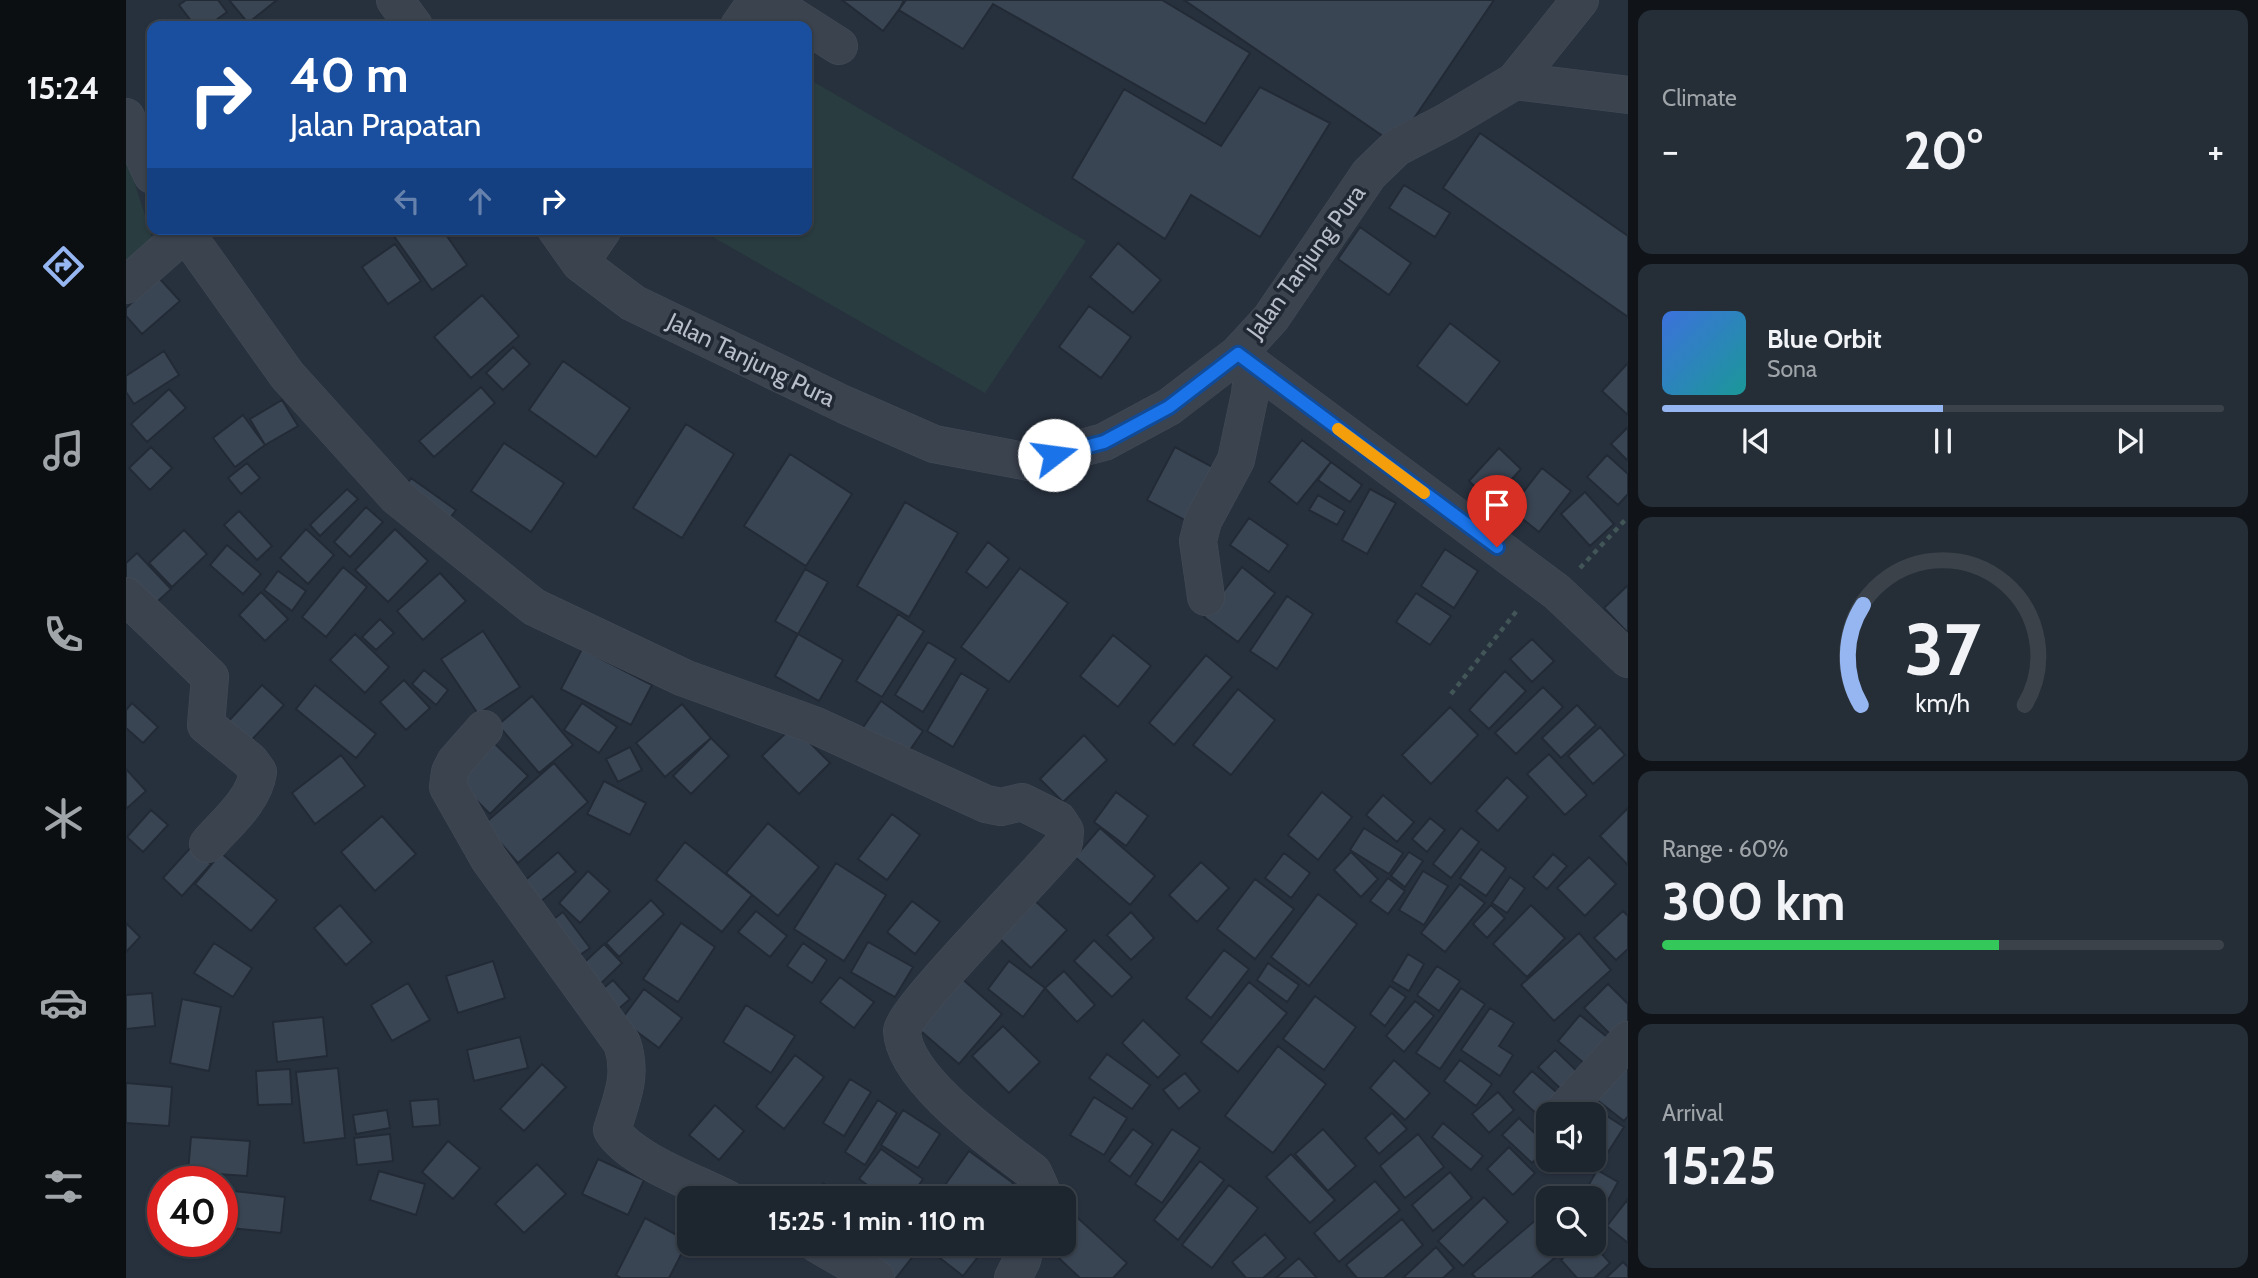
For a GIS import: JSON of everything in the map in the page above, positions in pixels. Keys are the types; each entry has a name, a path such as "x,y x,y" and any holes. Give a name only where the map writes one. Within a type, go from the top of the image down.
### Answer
{"street":[{"path":"395,0 410,21"},
{"path":"742,21 757,0"},
{"path":"767,0 800,21"},
{"name":"Jalan Tanjung Pura","path":"560,235 580,263 633,303 934,444 1029,462 1104,442 1169,407 1245,360 1369,174 1396,148 1515,81 1569,4"},
{"path":"812,29 839,46"},
{"path":"1515,81 1628,95"},
{"path":"126,117 147,164"},
{"path":"126,285 180,235"},
{"path":"187,235 287,375 397,497 534,607 684,678 814,725 986,804 1001,807 1022,802 1058,820 1065,831 1064,844 950,967 908,1016 902,1028 904,1044 918,1068 944,1101 1033,1172 1040,1186"},
{"path":"580,263 599,235"},
{"path":"1245,360 1549,586 1628,659"},
{"path":"1206,597 1198,541 1203,521 1236,460 1250,394 1245,360"},
{"path":"126,596 210,677 206,725 250,761 258,772 249,797 208,844"},
{"path":"484,729 455,762 450,772 448,787 489,859 622,1043 629,1062 612,1130 620,1142 638,1154 701,1186"},
{"path":"1572,1102 1628,1040"},
{"path":"838,1256 876,1278"},
{"path":"1013,1278 1023,1256"}],"path":[{"path":"1451,694 1549,586 1628,517"}],"shaded area":[{"path":"812,81 1086,241 985,393 709,235 812,235"},
{"path":"126,156 147,222 147,235 151,235 155,247 126,272"}],"building":[{"path":"186,0 218,0 227,12 215,21 191,21 179,5"},
{"path":"229,0 277,0 251,21 246,21"},
{"path":"842,0 906,0 883,31"},
{"path":"904,0 1162,0 1250,53 1205,124 993,4 963,49 899,10"},
{"path":"1184,0 1494,0 1396,145"},
{"path":"1260,87 1330,123 1260,237 1191,195 1165,239 1072,178 1124,89 1221,146"},
{"path":"1480,133 1628,236 1628,317 1443,188"},
{"path":"1404,185 1450,213 1435,237 1389,208"},
{"path":"1360,227 1411,263 1389,295 1338,259"},
{"path":"393,235 446,235 467,265 432,290"},
{"path":"1118,243 1161,280 1133,313 1090,277"},
{"path":"395,244 421,281 388,304 362,267"},
{"path":"159,278 180,301 142,334 126,316 126,308"},
{"path":"482,295 519,336 471,378 434,337"},
{"path":"1089,306 1131,337 1101,378 1059,347"},
{"path":"1450,323 1500,362 1467,405 1417,366"},
{"path":"513,347 530,364 503,390 486,373"},
{"path":"164,351 179,375 134,404 126,392 126,376"},
{"path":"563,361 630,408 596,457 529,410"},
{"path":"1628,363 1628,415 1602,391"},
{"path":"481,387 495,403 434,457 419,441"},
{"path":"169,389 186,408 147,442 131,424"},
{"path":"282,400 298,426 265,445 250,419"},
{"path":"243,415 265,445 235,467 213,438"},
{"path":"686,424 734,454 682,538 633,508"},
{"path":"1628,427 1628,461 1611,444"},
{"path":"1302,440 1331,462 1297,504 1269,482"},
{"path":"504,443 564,483 531,532 471,491"},
{"path":"151,447 172,468 150,490 129,468"},
{"path":"1175,447 1222,472 1194,525 1147,500"},
{"path":"1499,448 1521,469 1491,502 1469,481"},
{"path":"790,454 852,494 806,566 744,526"},
{"path":"1607,455 1628,474 1628,494 1618,505 1587,477"},
{"path":"1331,462 1362,485 1350,502 1318,480"},
{"path":"247,463 260,478 241,494 228,478"},
{"path":"1542,468 1571,491 1539,532 1510,509"},
{"path":"411,478 456,510 444,526 400,494"},
{"path":"347,489 358,499 320,536 310,525"},
{"path":"1370,489 1396,503 1367,554 1342,540"},
{"path":"1585,492 1614,524 1590,546 1561,514"},
{"path":"1318,495 1345,511 1337,525 1309,510"},
{"path":"905,502 958,533 909,617 857,586"},
{"path":"366,507 383,522 350,557 334,542"},
{"path":"239,511 272,546 257,560 224,525"},
{"path":"1249,518 1288,545 1269,572 1230,545"},
{"path":"306,529 334,555 308,584 280,558"},
{"path":"395,529 428,561 388,602 355,570"},
{"path":"184,530 207,554 172,587 149,563"},
{"path":"988,542 1009,559 987,588 966,572"},
{"path":"227,545 261,574 243,594 210,565"},
{"path":"1445,549 1478,571 1454,608 1421,586"},
{"path":"137,553 171,589 145,613 126,594 126,563"},
{"path":"343,567 367,587 326,637 302,617"},
{"path":"1242,567 1275,593 1238,642 1204,617"},
{"path":"1020,568 1068,603 1009,682 961,647"},
{"path":"805,569 828,582 798,634 775,621"},
{"path":"278,571 306,591 292,611 264,590"},
{"path":"440,573 466,601 423,640 397,611"},
{"path":"1628,585 1628,633 1604,608"},
{"path":"261,592 288,619 265,641 239,615"},
{"path":"1416,593 1451,616 1430,645 1396,622"},
{"path":"1287,596 1313,614 1277,669 1250,651"},
{"path":"898,614 924,631 882,697 856,681"},
{"path":"380,619 394,633 376,650 362,637"},
{"path":"483,631 520,687 478,714 441,659"},
{"path":"355,634 389,667 365,693 330,660"},
{"path":"798,634 843,660 819,701 775,676"},
{"path":"1113,635 1151,666 1118,707 1080,676"},
{"path":"1532,639 1554,661 1532,682 1510,659"},
{"path":"928,642 956,659 923,712 895,695"},
{"path":"582,649 652,685 631,725 561,689"},
{"path":"1206,655 1232,677 1174,745 1149,723"},
{"path":"424,670 448,690 436,705 412,684"},
{"path":"1505,671 1526,691 1489,729 1469,710"},
{"path":"961,673 988,689 953,747 927,731"},
{"path":"404,680 430,708 406,730 380,702"},
{"path":"262,685 284,705 247,745 225,725"},
{"path":"315,685 376,734 356,758 296,709"},
{"path":"1543,687 1563,707 1516,754 1495,733"},
{"path":"1238,689 1275,720 1231,775 1193,745"},
{"path":"532,696 573,745 539,773 498,725"},
{"path":"881,701 923,731 903,760 860,732"},
{"path":"132,703 158,727 143,743 126,728 126,710"},
{"path":"582,703 617,727 599,753 564,730"},
{"path":"682,704 711,738 665,777 636,743"},
{"path":"1577,705 1596,725 1561,758 1542,738"},
{"path":"1450,707 1478,735 1431,784 1402,755"},
{"path":"793,726 830,763 799,794 762,756"},
{"path":"1600,727 1625,755 1593,784 1568,756"},
{"path":"1084,735 1107,760 1063,802 1040,779"},
{"path":"711,738 729,756 691,794 673,776"},
{"path":"491,740 528,776 490,814 454,778"},
{"path":"630,747 642,770 618,782 606,759"},
{"path":"1549,754 1587,795 1565,815 1527,774"},
{"path":"341,755 365,786 315,824 292,793"},
{"path":"554,763 588,802 518,863 484,824"},
{"path":"126,769 146,791 126,809"},
{"path":"1507,777 1528,797 1498,831 1476,811"},
{"path":"604,781 646,803 630,835 587,814"},
{"path":"1116,792 1148,816 1126,846 1094,822"},
{"path":"1322,792 1352,817 1318,860 1288,835"},
{"path":"1383,795 1414,822 1397,842 1366,815"},
{"path":"1628,808 1628,865 1600,836"},
{"path":"151,810 168,825 143,852 127,837"},
{"path":"892,814 920,835 887,880 858,859"},
{"path":"382,816 416,854 375,891 341,852"},
{"path":"1430,818 1445,830 1427,852 1412,839"},
{"path":"768,823 819,867 778,916 726,873"},
{"path":"1100,828 1155,876 1130,905 1075,857"},
{"path":"1364,828 1403,853 1389,874 1350,850"},
{"path":"1461,828 1479,842 1451,878 1433,864"},
{"path":"685,842 752,895 722,932 656,880"},
{"path":"192,846 211,864 182,896 163,878"},
{"path":"1481,849 1506,868 1486,896 1460,878"},
{"path":"558,852 576,872 539,903 522,883"},
{"path":"1351,852 1378,879 1361,897 1334,870"},
{"path":"1409,852 1423,861 1405,887 1391,876"},
{"path":"221,853 277,900 251,931 195,884"},
{"path":"1284,853 1310,873 1291,898 1265,878"},
{"path":"1553,854 1567,866 1547,889 1533,877"},
{"path":"1589,857 1616,884 1585,916 1557,888"},
{"path":"1201,862 1229,888 1197,922 1169,895"},
{"path":"836,863 886,895 844,961 794,929"},
{"path":"588,871 610,891 580,923 559,903"},
{"path":"1423,871 1448,886 1424,925 1399,910"},
{"path":"1510,877 1525,888 1507,913 1492,903"},
{"path":"1388,878 1405,891 1388,914 1370,901"},
{"path":"1255,879 1294,909 1255,959 1217,929"},
{"path":"1460,884 1485,903 1445,952 1421,933"},
{"path":"1318,894 1357,924 1309,986 1271,957"},
{"path":"1033,899 1067,930 1031,968 998,937"},
{"path":"651,900 664,914 619,957 606,943"},
{"path":"912,901 940,922 915,954 887,932"},
{"path":"340,905 372,942 346,965 314,928"},
{"path":"1491,905 1505,918 1487,938 1473,924"},
{"path":"1531,905 1565,938 1527,977 1493,944"},
{"path":"756,911 787,936 770,957 738,932"},
{"path":"1623,911 1628,916 1628,949 1616,960 1594,938"},
{"path":"563,912 590,948 567,964 542,928"},
{"path":"1131,912 1154,938 1131,960 1107,935"},
{"path":"126,923 140,937 126,952"},
{"path":"681,923 715,947 678,1002 643,979"},
{"path":"1579,933 1611,970 1554,1021 1521,985"},
{"path":"1094,940 1132,977 1112,997 1074,961"},
{"path":"868,942 913,967 895,997 851,972"},
{"path":"214,943 252,968 233,997 194,973"},
{"path":"803,943 827,960 812,983 787,966"},
{"path":"604,944 622,963 591,993 573,973"},
{"path":"1224,950 1249,969 1211,1018 1186,998"},
{"path":"1408,954 1424,964 1409,991 1392,981"},
{"path":"493,961 505,998 458,1013 446,976"},
{"path":"1009,961 1045,988 1023,1017 988,989"},
{"path":"1268,963 1299,985 1287,1002 1257,980"},
{"path":"1437,966 1460,981 1439,1011 1417,995"},
{"path":"1064,971 1095,1005 1077,1022 1045,988"},
{"path":"959,976 1002,1014 959,1064 915,1026"},
{"path":"840,977 874,1002 854,1028 820,1002"},
{"path":"613,980 630,999 608,1018 591,999"},
{"path":"1249,982 1287,1013 1238,1072 1201,1042"},
{"path":"408,983 430,1020 392,1041 371,1005"},
{"path":"1608,984 1628,1004 1628,1021 1613,1037 1584,1008"},
{"path":"1390,986 1406,997 1385,1026 1370,1014"},
{"path":"1461,988 1485,1004 1440,1069 1416,1053"},
{"path":"644,989 682,1018 659,1048 621,1020"},
{"path":"152,993 155,1026 126,1029 126,995"},
{"path":"1315,996 1356,1027 1324,1070 1283,1039"},
{"path":"182,999 221,1007 209,1071 170,1063"},
{"path":"1415,1001 1434,1016 1404,1052 1386,1036"},
{"path":"746,1005 795,1036 771,1073 723,1042"},
{"path":"1490,1008 1514,1023 1499,1046 1513,1055 1500,1076 1461,1050"},
{"path":"1580,1015 1607,1037 1585,1064 1558,1041"},
{"path":"323,1017 327,1056 277,1062 273,1022"},
{"path":"1143,1020 1180,1055 1158,1078 1122,1043"},
{"path":"1003,1026 1040,1062 1009,1093 972,1056"},
{"path":"520,1037 528,1068 474,1081 467,1050"},
{"path":"1278,1046 1326,1084 1273,1153 1225,1116"},
{"path":"1555,1050 1584,1078 1567,1095 1538,1067"},
{"path":"1107,1054 1150,1085 1132,1109 1089,1078"},
{"path":"795,1055 824,1077 784,1129 756,1107"},
{"path":"1628,1058 1628,1116 1624,1121 1606,1107 1606,1102 1597,1100"},
{"path":"1394,1060 1430,1093 1405,1120 1370,1088"},
{"path":"1460,1060 1492,1084 1476,1106 1444,1081"},
{"path":"542,1064 566,1087 524,1131 500,1109"},
{"path":"338,1068 345,1138 304,1143 296,1072"},
{"path":"290,1069 292,1104 258,1105 256,1071"},
{"path":"1532,1071 1562,1097 1557,1102 1536,1102 1536,1113 1513,1092"},
{"path":"1185,1073 1200,1091 1179,1109 1163,1090"},
{"path":"850,1079 871,1092 844,1136 823,1123"},
{"path":"126,1083 172,1087 169,1126 126,1123"},
{"path":"1498,1092 1514,1110 1489,1133 1472,1114"},
{"path":"1094,1097 1127,1118 1104,1155 1070,1135"},
{"path":"438,1099 440,1125 413,1127 410,1101"},
{"path":"878,1100 897,1113 865,1165 845,1152"},
{"path":"715,1105 744,1131 719,1160 689,1135"},
{"path":"387,1110 390,1128 356,1134 353,1115"},
{"path":"903,1110 940,1134 918,1168 881,1145"},
{"path":"1392,1113 1407,1129 1379,1154 1365,1138"},
{"path":"1606,1115 1624,1127 1606,1155"},
{"path":"1519,1118 1536,1134 1536,1159 1532,1163 1502,1135"},
{"path":"1443,1123 1483,1156 1471,1170 1432,1137"},
{"path":"1133,1129 1153,1144 1130,1177 1109,1161"},
{"path":"1172,1129 1200,1148 1162,1203 1135,1184"},
{"path":"1323,1129 1356,1166 1328,1191 1295,1154"},
{"path":"390,1134 393,1161 357,1165 354,1138"},
{"path":"1418,1134 1444,1167 1405,1198 1380,1166"},
{"path":"191,1137 250,1141 247,1176 238,1175 238,1166 189,1166"},
{"path":"448,1141 480,1168 453,1199 422,1172"},
{"path":"1509,1147 1535,1173 1513,1195 1487,1169"},
{"path":"881,1149 923,1179 918,1186 869,1186 859,1179"},
{"path":"969,1151 1013,1183 1011,1186 944,1186"},
{"path":"1291,1154 1335,1200 1310,1223 1266,1177"},
{"path":"598,1159 644,1180 628,1215 582,1194"},
{"path":"1200,1161 1224,1180 1178,1240 1154,1220"},
{"path":"537,1164 566,1194 524,1233 495,1204"},
{"path":"379,1171 425,1184 416,1215 370,1200"},
{"path":"1450,1172 1472,1198 1433,1231 1412,1205"},
{"path":"1596,1172 1618,1182 1606,1204 1606,1186 1588,1186"},
{"path":"1375,1181 1400,1210 1339,1262 1314,1233"},
{"path":"1229,1185 1258,1208 1212,1268 1182,1245"},
{"path":"238,1191 285,1197 281,1233 238,1229"},
{"path":"1484,1197 1508,1222 1463,1266 1438,1241"},
{"path":"1628,1199 1628,1243 1607,1226"},
{"path":"1076,1216 1127,1263 1113,1278 1080,1278 1057,1256 1076,1256"},
{"path":"645,1218 677,1235 677,1256 680,1256 669,1278 621,1278 616,1275"},
{"path":"1402,1219 1423,1245 1384,1278 1357,1278 1346,1265"},
{"path":"1536,1220 1536,1256 1557,1256 1531,1278 1476,1278 1472,1274"},
{"path":"1265,1234 1286,1258 1263,1278 1246,1278 1232,1262"},
{"path":"1436,1247 1454,1268 1443,1278 1403,1278"},
{"path":"862,1256 913,1256 896,1278 890,1278"},
{"path":"937,1256 979,1256 963,1276"},
{"path":"1565,1256 1604,1256 1610,1263 1594,1278 1577,1278 1561,1260"},
{"path":"1299,1258 1317,1278 1276,1278"},
{"path":"1623,1262 1628,1267 1628,1278 1606,1278"}],"slow traffic":[{"path":"1338,429 1424,493"}],"route":[{"path":"1054,455 1104,442 1169,407 1238,354 1497,547"}]}
